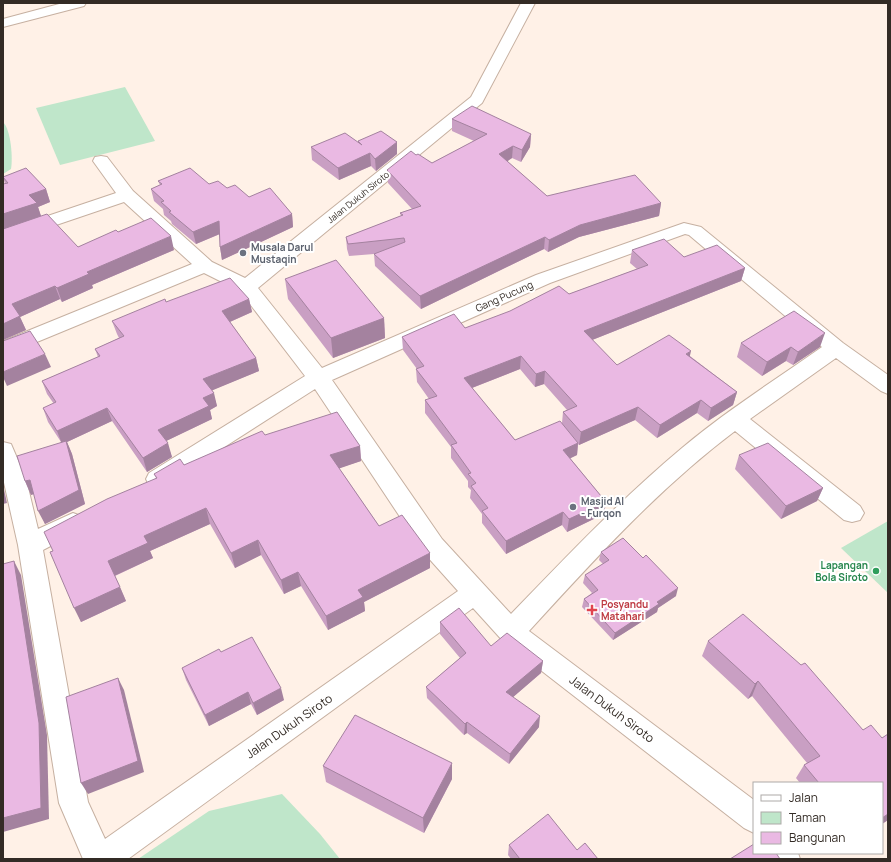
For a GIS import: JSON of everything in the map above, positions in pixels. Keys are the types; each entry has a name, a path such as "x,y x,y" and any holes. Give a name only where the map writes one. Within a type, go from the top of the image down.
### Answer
{"street":[{"path":"3,23 79,3"},
{"name":"Jalan Dukuh Siroto","path":"247,287 477,100 528,3"},
{"name":"Jalan Dukuh Siroto","path":"101,161 127,195 205,266 247,287 318,378 365,444 433,546 511,632 753,817"},
{"path":"3,237 127,195"},
{"name":"Gang Pucung","path":"318,378 543,279 684,228 695,231 836,348"},
{"path":"3,349 205,266"},
{"path":"511,632 605,532 691,453 735,419 836,348 888,386"},
{"path":"137,490 229,435 318,378"},
{"path":"735,419 852,513"},
{"path":"3,450 15,478 30,545 74,803 98,859"},
{"path":"30,545 90,514"},
{"name":"Jalan Dukuh Siroto","path":"102,859 476,593"}],"green space":[{"path":"125,87 155,141 60,165 36,108"},
{"path":"3,122 10,137 12,158 11,169 3,174"},
{"name":"Lapangan Bola Siroto","path":"888,521 888,593 841,548"},
{"path":"282,794 320,834 340,859 138,859 209,811"}],"building":[{"path":"472,106 531,134 522,150 513,146 499,154 547,196 635,175 661,203 580,225 549,240 545,237 420,296 374,254 405,242 404,238 348,244 346,237 403,215 400,213 421,206 387,170 411,151 432,163 487,134 452,119"},
{"path":"381,131 397,142 375,159 370,153 338,168 311,147 345,133 362,145 358,141"},
{"path":"26,168 46,189 29,195 37,203 3,214 3,184 8,183 3,177"},
{"path":"190,168 209,184 218,181 227,188 235,185 249,197 270,188 292,214 220,247 219,221 193,232 169,212 171,211 161,202 164,201 151,189 162,184 158,181"},
{"path":"47,214 78,247 116,230 118,232 151,218 171,236 87,272 89,274 57,288 55,286 12,304 20,316 3,324 3,229"},
{"path":"664,239 684,257 717,245 745,268 584,331 617,365 669,335 691,351 686,354 737,392 711,408 701,400 660,425 638,407 581,432 563,412 577,406 545,371 536,374 521,356 464,378 515,440 560,421 578,443 563,450 606,502 569,519 563,512 506,541 482,511 488,508 471,486 476,483 468,474 471,473 451,445 457,443 425,400 437,396 416,369 424,366 402,337 454,314 465,328 510,311 559,286 569,294 648,265 632,250"},
{"path":"336,260 384,318 331,338 285,279"},
{"path":"230,278 249,299 222,311 256,358 203,379 214,393 203,398 209,406 158,430 168,443 143,458 107,408 57,431 43,408 56,402 42,381 100,356 95,349 124,336 112,321 165,299 166,302"},
{"path":"794,311 825,333 798,352 791,347 767,362 741,343"},
{"path":"30,331 45,354 3,372 3,341"},
{"path":"337,412 360,446 330,455 379,526 402,515 430,553 358,590 363,597 326,616 298,572 281,580 258,540 231,553 206,508 144,536 148,543 108,561 120,587 74,608 50,552 53,551 44,532 107,499 157,478 154,474 180,459 184,465 262,431 265,435"},
{"path":"66,441 79,490 38,511 30,480 25,481 17,456"},
{"path":"768,443 823,488 786,506 739,455"},
{"path":"623,538 643,558 646,555 678,588 657,602 659,604 615,633 584,599 598,590 585,575 609,560 601,552"},
{"path":"14,561 39,723 41,808 3,818 3,564"},
{"path":"459,608 491,646 507,633 543,661 506,692 540,716 510,754 467,722 465,724 426,687 466,653 440,622"},
{"path":"743,614 801,665 805,663 863,730 871,725 882,738 888,734 888,814 883,817 883,782 818,782 804,765 820,756 758,681 755,684 708,641"},
{"path":"252,637 281,688 253,703 248,692 205,715 182,668 219,649 221,652"},
{"path":"118,678 138,761 81,783 66,697"},
{"path":"355,715 452,763 423,818 323,766"},
{"path":"548,814 577,850 585,843 598,859 520,859 509,845"},
{"path":"753,845 753,854 777,854 780,859 730,859"}],"place":[{"name":"Musala Darul Mustaqin","path":"243,253"},
{"name":"Masjid Al - Furqon","path":"573,507"},
{"name":"Lapangan Bola Siroto","path":"876,571"},
{"name":"Posyandu Matahari","path":"592,610"}]}
